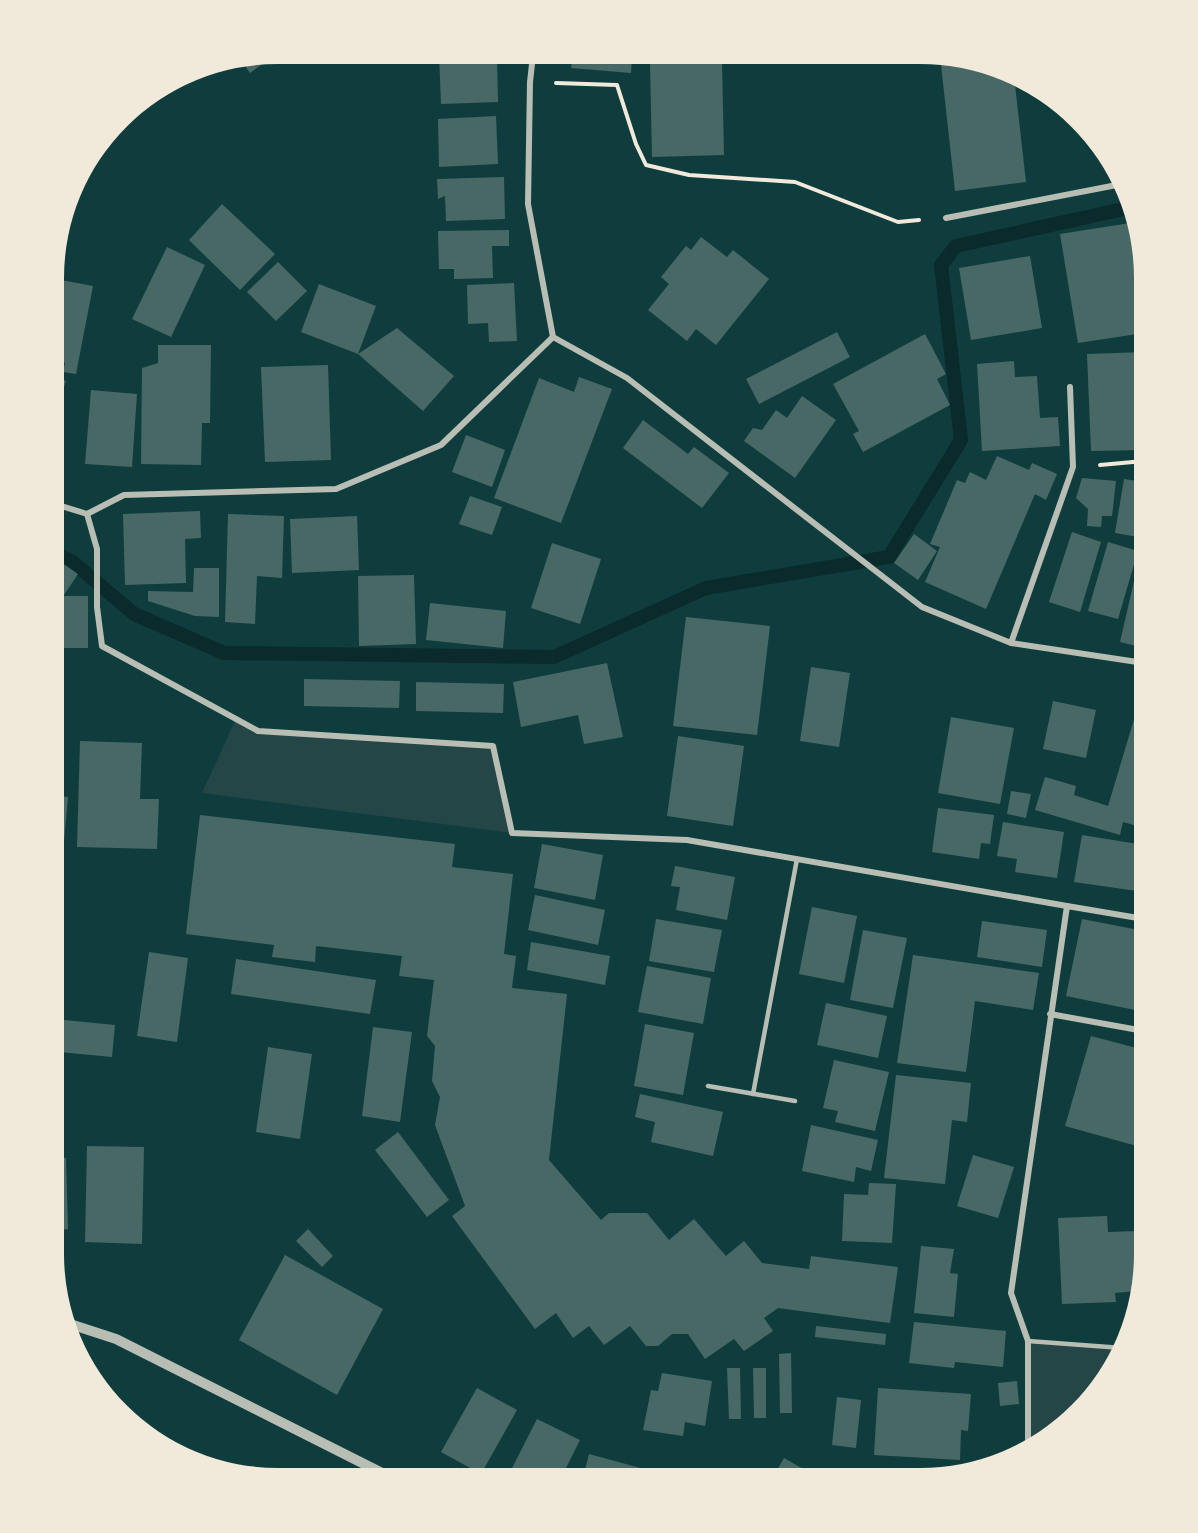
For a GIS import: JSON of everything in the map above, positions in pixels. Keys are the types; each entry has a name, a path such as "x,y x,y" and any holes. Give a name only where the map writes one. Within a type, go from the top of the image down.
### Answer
{"street":[{"path":"532,65 528,204 553,337"},
{"path":"946,218 1112,186"},
{"path":"64,507 87,514 124,495 336,489 441,445 553,337"},
{"path":"553,337 627,378 922,608 1011,643 1134,661"},
{"path":"1011,643 1072,467 1070,387"},
{"path":"87,514 97,549 97,608 102,646 258,731 493,746 512,833 687,840 1134,917"},
{"path":"1028,1439 1028,1341 1011,1293 1067,906"},
{"path":"1050,1014 1134,1029"},
{"path":"77,1326 116,1339 372,1468"}],"lane":[{"path":"753,1094 797,859"},
{"path":"708,1086 795,1101"},
{"path":"1028,1341 1112,1347"}],"path":[{"path":"530,82 617,85 636,144 646,165 689,175 795,183 898,222 946,218"},
{"path":"1072,467 1134,462"}],"shaded area":[{"path":"236,719 258,731 493,746 512,833 202,793"},
{"path":"1028,1341 1112,1347 1089,1385 1071,1406 1028,1439"}],"building":[{"path":"631,64 631,73 571,68 572,65"},
{"path":"650,64 722,64 724,155 652,157"},
{"path":"261,65 250,73 246,67"},
{"path":"439,65 497,65 498,102 441,104"},
{"path":"941,66 975,72 1015,88 1026,182 955,191"},
{"path":"496,116 498,164 439,167 438,119"},
{"path":"504,177 505,219 446,221 445,196 438,199 437,179"},
{"path":"222,204 275,254 240,290 189,240"},
{"path":"1126,224 1132,250 1134,278 1134,335 1078,343 1060,234"},
{"path":"509,230 509,246 492,246 493,278 454,279 454,269 439,269 438,231"},
{"path":"701,237 727,257 733,250 769,279 716,345 696,329 687,341 648,310 669,284 661,277 686,246 691,250"},
{"path":"167,247 205,265 171,337 132,319"},
{"path":"1030,256 1042,328 971,340 959,268"},
{"path":"278,262 307,291 276,321 247,292"},
{"path":"64,281 93,286 76,374 64,372"},
{"path":"514,283 517,341 489,342 488,323 468,324 467,285"},
{"path":"319,284 376,306 358,354 301,332"},
{"path":"397,328 454,376 423,411 358,354"},
{"path":"837,332 850,357 759,404 746,379"},
{"path":"925,334 946,374 937,379 950,405 863,452 853,434 859,431 833,384"},
{"path":"158,345 211,345 210,423 202,423 201,465 141,464 142,368 158,363"},
{"path":"1134,352 1134,450 1091,451 1087,354"},
{"path":"1014,361 1015,377 1037,376 1040,418 1058,417 1060,446 982,451 977,364"},
{"path":"328,365 331,460 265,462 261,367"},
{"path":"579,377 612,389 561,523 494,498 539,378 574,392"},
{"path":"91,390 137,394 132,467 85,464"},
{"path":"802,396 836,420 795,478 744,441 753,428 762,430 776,410 787,418"},
{"path":"643,420 688,454 694,447 729,473 702,508 623,448"},
{"path":"466,435 505,450 492,487 452,472"},
{"path":"997,456 1029,470 1032,463 1057,474 1046,500 1035,494 986,609 925,582 940,547 930,544 957,480 965,483 970,472 986,480"},
{"path":"1082,478 1116,481 1112,516 1102,516 1101,527 1087,526 1088,509 1076,498"},
{"path":"1124,479 1134,480 1134,536 1115,533"},
{"path":"470,496 502,507 492,535 459,524"},
{"path":"200,511 201,538 185,539 186,583 125,585 123,514"},
{"path":"228,514 284,516 282,578 257,576 255,624 225,622"},
{"path":"357,516 359,570 292,573 290,519"},
{"path":"1072,532 1101,542 1080,612 1049,602"},
{"path":"914,534 937,551 918,580 894,563"},
{"path":"1108,542 1134,550 1134,565 1118,619 1088,611"},
{"path":"552,543 601,559 580,624 531,608"},
{"path":"64,564 78,574 64,595"},
{"path":"194,568 219,568 219,617 195,616 148,601 148,591 193,592"},
{"path":"414,575 416,644 359,646 358,576"},
{"path":"1134,581 1134,646 1120,642"},
{"path":"64,596 88,596 88,648 64,648"},
{"path":"430,603 506,611 503,648 426,640"},
{"path":"686,617 770,626 757,735 673,726"},
{"path":"607,663 623,737 584,744 578,715 521,727 513,682"},
{"path":"811,667 850,673 839,747 800,741"},
{"path":"304,679 400,681 399,708 304,706"},
{"path":"416,682 504,684 503,713 416,711"},
{"path":"1053,701 1096,710 1086,758 1043,749"},
{"path":"951,717 1014,728 1000,804 938,793"},
{"path":"1134,719 1134,825 1123,822 1120,835 1035,810 1045,777 1076,786 1074,795 1108,806"},
{"path":"678,736 744,746 733,826 667,816"},
{"path":"80,741 142,743 140,799 159,799 157,849 77,847"},
{"path":"1011,791 1031,794 1026,818 1007,814"},
{"path":"64,797 68,797 64,842"},
{"path":"938,808 994,815 990,844 981,843 979,859 932,852"},
{"path":"200,815 455,844 452,867 513,874 504,954 516,956 512,988 567,994 549,1160 601,1220 609,1213 647,1213 669,1240 694,1219 726,1256 744,1241 762,1263 809,1269 811,1256 898,1267 890,1323 778,1308 764,1318 773,1331 744,1351 734,1339 705,1359 688,1334 672,1334 658,1346 646,1346 630,1326 604,1345 589,1326 573,1338 556,1313 535,1329 452,1216 465,1206 435,1125 440,1097 432,1081 435,1046 427,1036 434,980 399,976 402,956 316,946 315,962 272,957 274,945 186,934"},
{"path":"1003,822 1064,832 1057,878 1015,872 1017,859 997,856"},
{"path":"1082,835 1134,843 1134,891 1074,882"},
{"path":"542,844 603,855 595,900 534,888"},
{"path":"675,866 735,877 727,920 676,910 680,887 671,886"},
{"path":"535,895 605,910 598,945 528,930"},
{"path":"812,907 857,916 844,983 799,974"},
{"path":"656,919 722,930 714,972 649,961"},
{"path":"1082,919 1134,929 1134,1010 1066,996"},
{"path":"982,921 1047,930 1042,967 977,957"},
{"path":"863,930 907,938 893,1008 850,1000"},
{"path":"531,942 610,956 605,985 527,970"},
{"path":"149,952 188,958 177,1042 137,1036"},
{"path":"913,955 1039,973 1033,1010 975,1001 966,1072 897,1063"},
{"path":"236,959 376,980 370,1014 231,994"},
{"path":"647,966 711,978 703,1024 638,1012"},
{"path":"826,1003 887,1016 878,1058 817,1045"},
{"path":"64,1020 115,1025 112,1057 64,1052"},
{"path":"645,1024 694,1033 683,1095 634,1086"},
{"path":"373,1027 412,1032 400,1122 362,1116"},
{"path":"1091,1036 1134,1047 1134,1145 1065,1126"},
{"path":"268,1047 312,1054 300,1139 256,1132"},
{"path":"834,1060 889,1072 875,1131 835,1122 838,1111 823,1108"},
{"path":"896,1075 971,1083 967,1122 952,1120 945,1184 884,1178"},
{"path":"640,1094 723,1112 713,1156 651,1142 655,1122 635,1117"},
{"path":"811,1125 878,1140 871,1171 856,1167 854,1182 802,1171"},
{"path":"398,1132 449,1200 427,1217 375,1150"},
{"path":"87,1146 144,1147 142,1244 85,1242"},
{"path":"973,1155 1014,1167 998,1218 957,1206"},
{"path":"64,1158 66,1158 68,1229 64,1230"},
{"path":"869,1183 896,1184 892,1243 842,1241 844,1194 868,1195"},
{"path":"1107,1216 1108,1232 1134,1231 1130,1292 1115,1293 1116,1302 1062,1304 1058,1218"},
{"path":"308,1229 333,1256 322,1267 296,1241"},
{"path":"921,1246 954,1249 950,1273 958,1274 954,1317 914,1313"},
{"path":"285,1255 383,1309 337,1395 239,1340"},
{"path":"914,1322 1006,1331 1003,1367 955,1362 954,1368 909,1363"},
{"path":"816,1326 886,1334 885,1345 815,1337"},
{"path":"791,1353 792,1413 780,1413 779,1354"},
{"path":"727,1368 740,1368 741,1419 729,1419"},
{"path":"753,1368 766,1368 766,1418 754,1418"},
{"path":"662,1373 712,1381 705,1426 685,1422 683,1436 643,1430 651,1390 658,1391"},
{"path":"1017,1381 1019,1404 1000,1406 998,1383"},
{"path":"477,1388 517,1410 484,1468 470,1468 441,1452"},
{"path":"878,1388 971,1394 968,1431 961,1430 960,1460 874,1455"},
{"path":"837,1397 861,1400 856,1448 832,1445"},
{"path":"537,1419 580,1440 566,1468 512,1468"},
{"path":"589,1454 640,1468 586,1468"},
{"path":"784,1458 802,1468 778,1468"}],"waterway":[{"path":"64,558 73,562 134,614 224,653 554,657 706,588 889,557 961,440 941,265 956,246 1122,209"}]}
